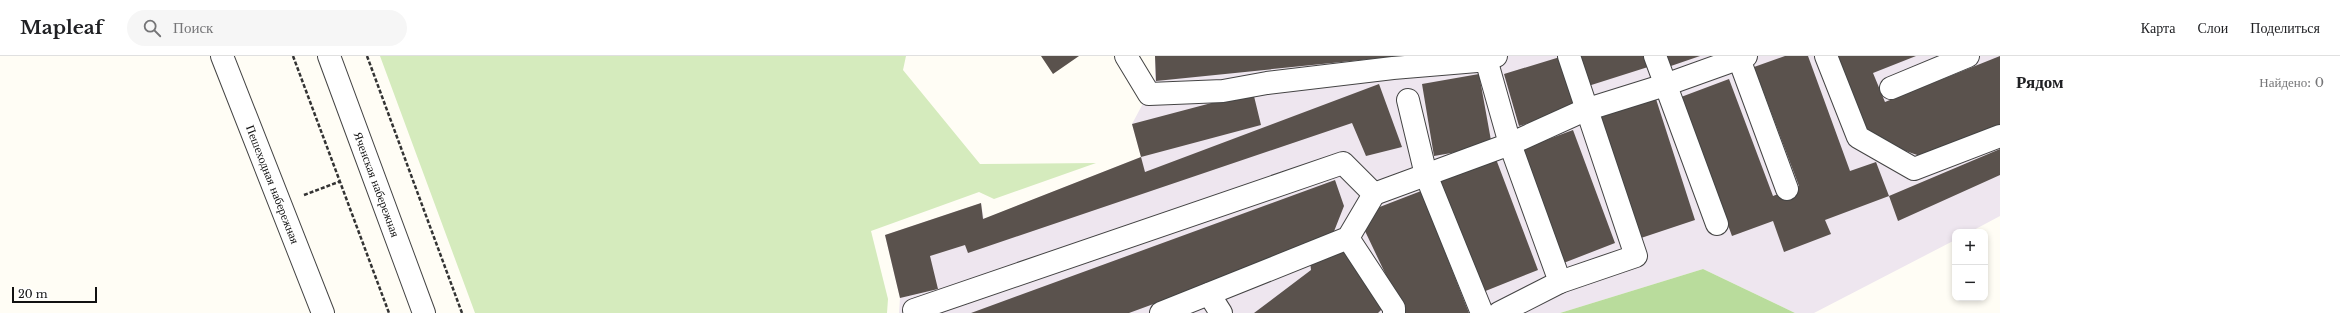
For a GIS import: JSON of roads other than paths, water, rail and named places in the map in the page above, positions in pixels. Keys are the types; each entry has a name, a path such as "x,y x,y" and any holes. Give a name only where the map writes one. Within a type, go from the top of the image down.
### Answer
{"street":[{"name":"Пешеходная набережная","path":"222,56 323,313"},
{"name":"Яченская набережная","path":"329,56 424,313"},
{"path":"1126,56 1149,94 1223,91 1267,83 1491,57 1510,144 1560,282"},
{"path":"1499,313 1560,282 1636,256 1569,56"},
{"path":"1655,56 1717,224"},
{"path":"1826,56 1858,137 1914,169 2000,136"},
{"path":"1891,88 1968,56"},
{"path":"1162,313 1348,238 1374,194 1510,144 1586,110 1665,85 1741,57 1787,189"},
{"path":"1408,100 1426,175 1482,313"},
{"path":"914,310 1343,163 1374,194"},
{"path":"1348,238 1394,308 1394,313"},
{"path":"1209,294 1221,313"}]}
